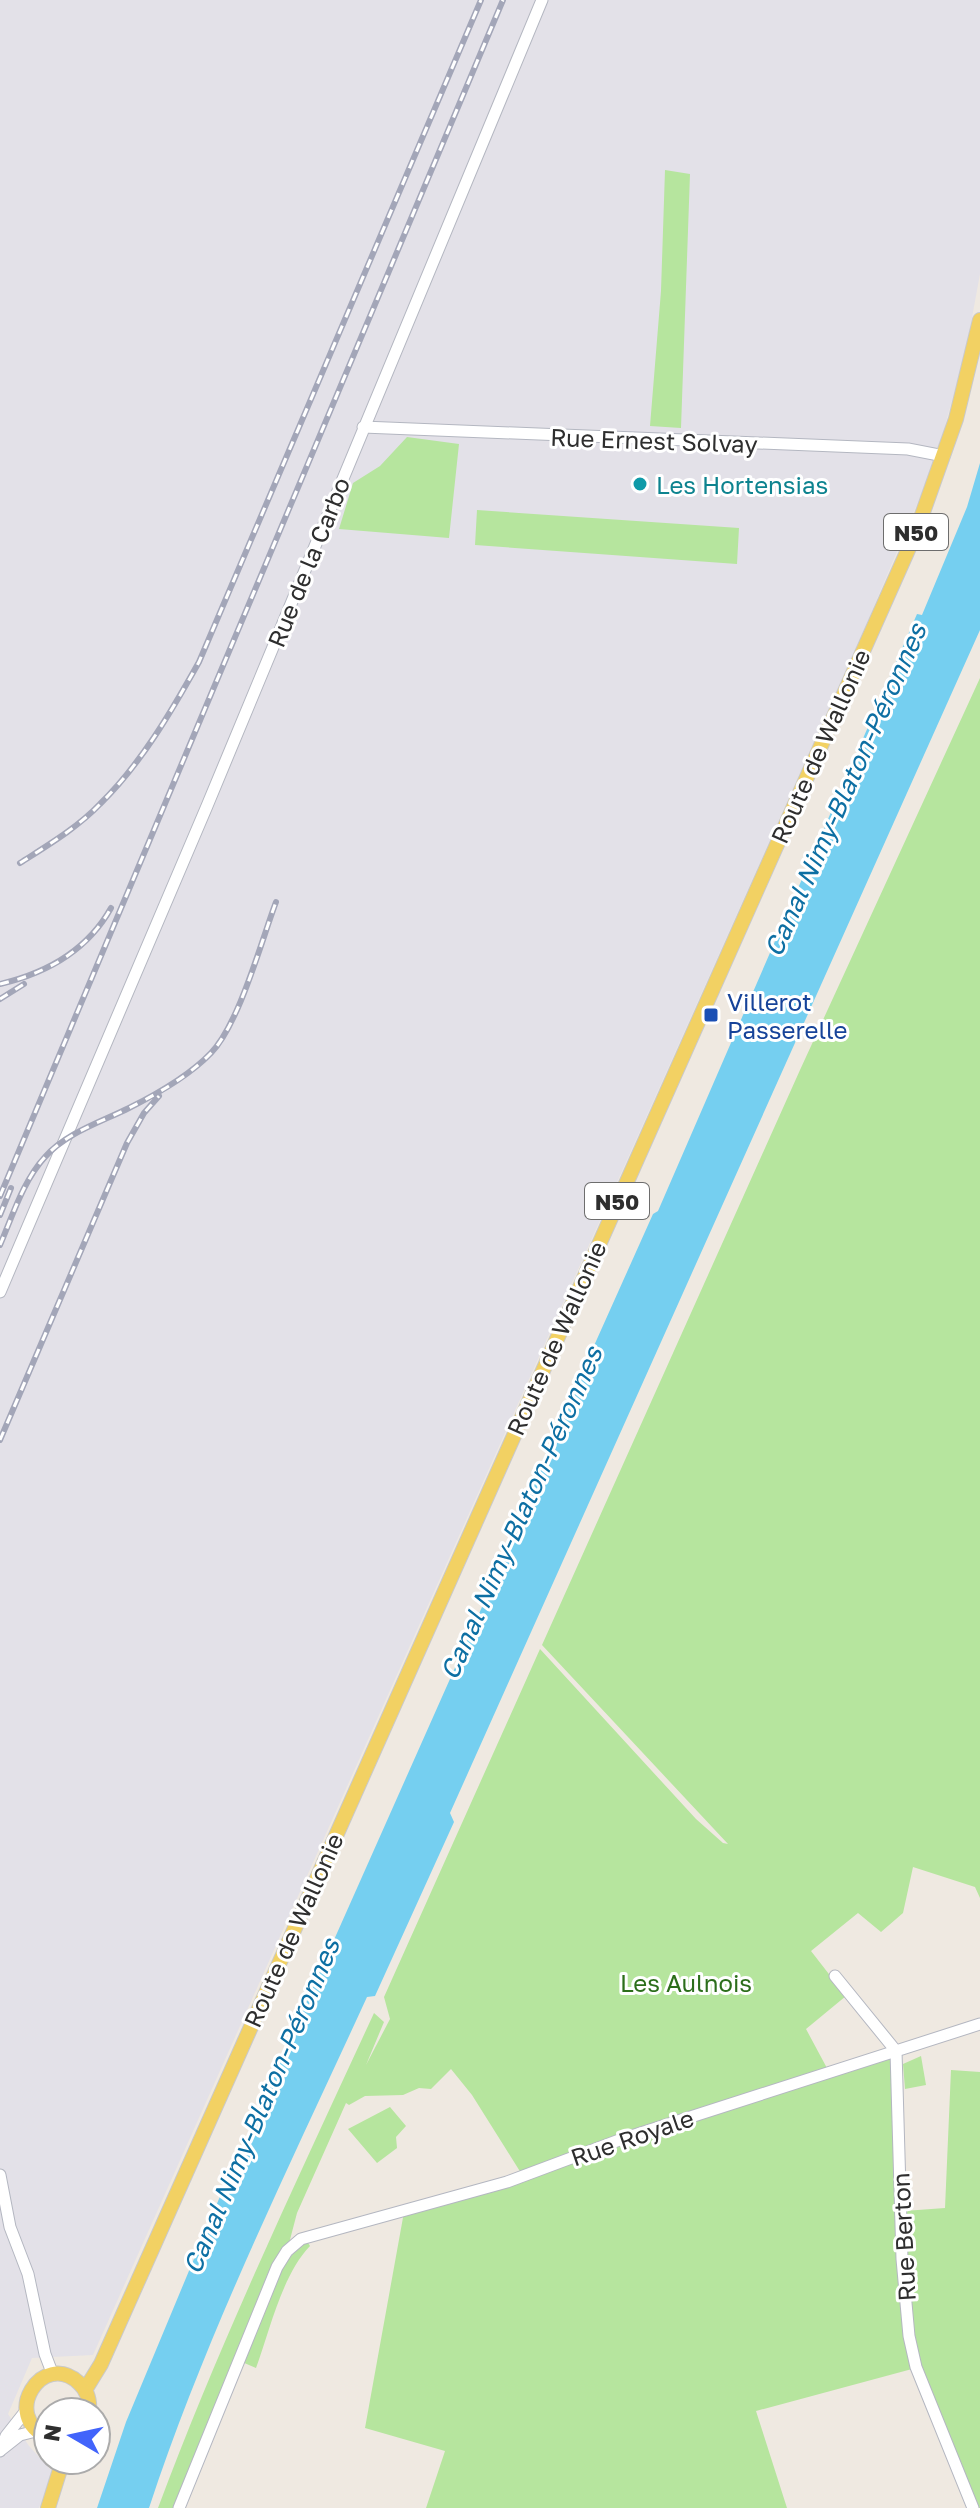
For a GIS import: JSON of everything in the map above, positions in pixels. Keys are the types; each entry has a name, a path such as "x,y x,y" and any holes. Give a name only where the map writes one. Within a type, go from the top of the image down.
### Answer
{"main road":[{"name":"Route de Wallonie","path":"85,2390 101,2364 910,545 944,456 980,320"},
{"path":"32,2421 25,2412 27,2396 33,2385 47,2377 69,2376 85,2370 108,2347"},
{"path":"69,2376 85,2390 87,2396"},
{"path":"57,2476 57,2482"},
{"path":"48,2508 59,2476"}],"street":[{"name":"Rue de la Carbo","path":"0,1292 207,806 542,0"},
{"name":"Rue Ernest Solvay","path":"363,427 908,449 944,456"},
{"path":"835,1976 896,2051"},
{"name":"Rue Royale","path":"179,2508 277,2267 287,2251 308,2236 507,2182 622,2139 980,2024"},
{"name":"Rue Berton","path":"896,2051 902,2259 909,2336 916,2367 973,2508"},
{"path":"0,2175 10,2227 28,2274 47,2377"},
{"path":"0,2451 6,2436 25,2412"},
{"path":"0,2451 20,2435 32,2436"}],"shaded area":[{"path":"0,0 980,0 980,274 966,350 923,490 866,625 93,2355 32,2358 8,2414 32,2449 32,2476 50,2476 39,2508 0,2508"}],"green space":[{"path":"665,170 690,174 681,428 650,426 661,291"},
{"path":"407,437 459,444 449,538 339,529 353,483 380,466"},
{"path":"477,510 739,528 737,564 475,545"},
{"name":"Les Aulnois","path":"980,678 980,1898 975,1887 913,1867 903,1913 881,1932 858,1913 811,1951 846,1996 806,2029 828,2070 521,2173 472,2095 451,2069 431,2089 419,2088 403,2095 365,2096 349,2105 346,2103 297,2213 287,2251 179,2508 158,2508 234,2320 374,2013 384,2022 366,2065 390,2019 384,1997 540,1649 696,1819 728,1844 542,1645"},
{"path":"892,2056 912,2369 756,2411 787,2508 426,2508 445,2451 365,2428 404,2212"},
{"path":"921,2056 926,2085 905,2089 903,2064"},
{"path":"951,2070 980,2072 980,2508 977,2508 919,2365 911,2334 904,2211 945,2208"},
{"path":"390,2107 406,2126 396,2137 397,2148 377,2163 348,2129"},
{"path":"307,2241 310,2246 284,2287 256,2368 242,2362 274,2281 294,2252"}],"water":[{"name":"Canal Nimy-Blaton-Péronnes","path":"980,463 980,630 450,1813 454,1822 375,1996 367,1997 223,2313 149,2508 97,2508 108,2476 112,2476 112,2464 126,2422 221,2194 514,1535 511,1531 653,1214 658,1211 917,614 922,615 967,507"}],"railway":[{"path":"20,863 82,821 115,788 154,737 199,662 481,0"},
{"path":"0,1196 503,0"},
{"path":"0,1245 37,1166 53,1149 84,1129 161,1091 211,1053 240,1003 276,902"},
{"path":"0,984 34,974 64,958 90,936 111,908"},
{"path":"0,999 24,984"},
{"path":"0,1440 127,1143 144,1113 159,1096"},
{"path":"0,1215 11,1188"}],"place":[{"name":"Les Hortensias","path":"640,484"},
{"name":"Villerot Passerelle","path":"711,1015"}]}
